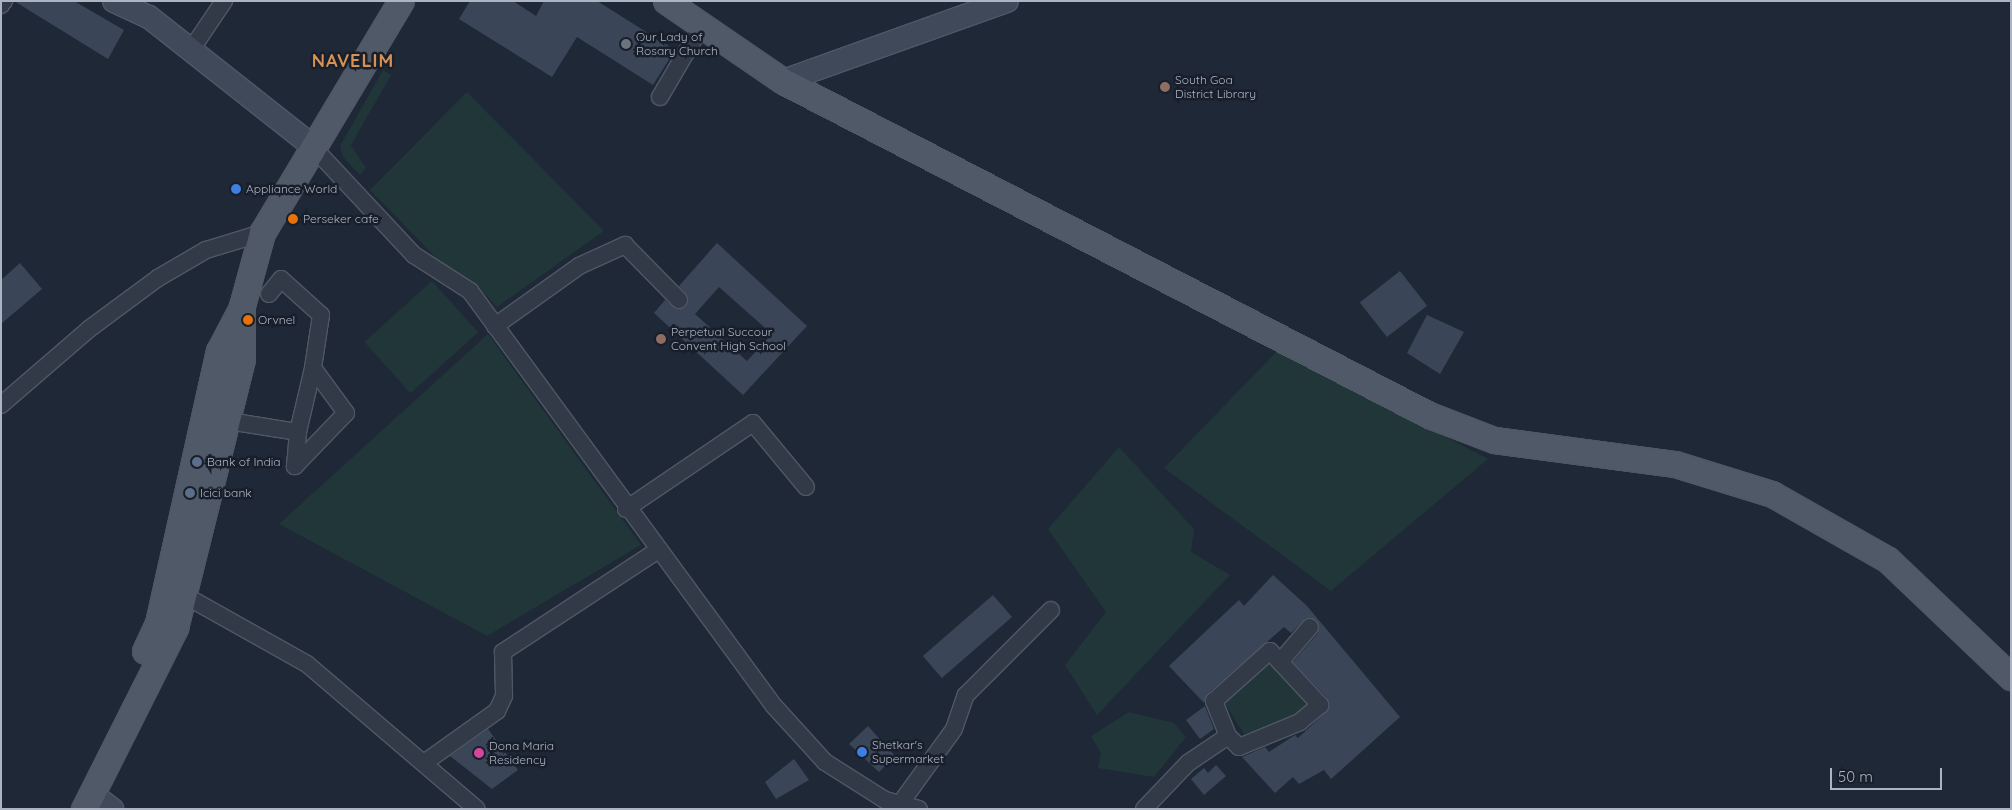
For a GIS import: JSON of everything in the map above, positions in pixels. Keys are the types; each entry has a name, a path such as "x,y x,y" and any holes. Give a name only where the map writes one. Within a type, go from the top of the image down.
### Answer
{"main road":[{"path":"68,809 158,623 219,351 242,306 262,233 311,145 402,1"},
{"path":"666,1 783,81 1429,415 1494,440 1675,464 1772,494 1888,560 2011,677"},
{"path":"88,802 175,628 242,359 242,306"}],"street":[{"path":"1,5 4,1"},
{"path":"114,1 149,17 311,145 414,255 470,291 626,509 774,706 824,762 885,800 919,809"},
{"path":"191,50 224,1"},
{"path":"783,81 1007,1"},
{"path":"660,97 702,25"},
{"path":"1,406 89,329 158,278 206,250 262,233"},
{"path":"494,326 579,266 625,245 678,300"},
{"path":"269,294 281,279 321,315 313,368 298,432 295,466 346,413 313,368"},
{"path":"241,423 298,432"},
{"path":"626,509 753,423 806,487"},
{"path":"424,763 497,711 504,696 503,652 658,550"},
{"path":"184,595 307,664 477,809"},
{"path":"900,804 954,729 966,695 1051,610"},
{"path":"1280,662 1310,627"},
{"path":"1270,651 1320,705 1300,722 1239,747 1228,736 1214,701 1270,651"},
{"path":"1144,809 1188,763 1228,736"},
{"path":"88,802 112,809"}],"green space":[{"path":"383,70 391,75 351,145 366,168 360,175 343,157 340,146"},
{"path":"467,92 604,231 497,307 476,285 443,265 370,190"},
{"path":"432,281 478,332 411,393 364,342"},
{"path":"488,334 641,545 487,636 279,524"},
{"path":"1279,349 1488,459 1331,591 1164,468"},
{"path":"1119,447 1194,529 1191,552 1230,575 1097,715 1065,665 1106,612 1048,529"},
{"path":"1268,660 1308,706 1298,719 1244,734 1222,699"},
{"path":"1129,712 1174,723 1186,737 1154,777 1098,768 1101,753 1091,736"}],"building":[{"path":"14,1 74,1 124,30 108,59"},
{"name":"Our Lady of Rosary Church","path":"470,1 513,1 536,16 544,1 597,1 675,50 653,85 577,37 552,77 459,19"},
{"path":"717,243 807,326 743,395 654,313 665,300 676,309 686,307 688,297 679,286","holes":["719,287 772,334 747,361 695,314"]},
{"path":"20,263 42,289 1,324 1,280"},
{"path":"1400,271 1427,306 1387,337 1360,302"},
{"path":"1427,315 1464,332 1440,374 1407,353"},
{"path":"1273,575 1307,606 1400,717 1331,779 1324,770 1299,784 1293,777 1275,793 1242,757 1265,747 1269,752 1295,735 1298,738 1329,709 1327,698 1293,662 1318,633 1317,620 1306,618 1291,633 1284,627 1207,694 1204,703 1169,666 1239,600 1244,606"},
{"path":"993,595 1012,617 942,678 923,656"},
{"path":"1205,706 1214,729 1200,739 1186,720"},
{"path":"868,726 895,756 879,772 849,744"},
{"path":"488,729 518,770 492,789 450,756"},
{"path":"794,759 809,780 776,799 765,782"},
{"path":"1216,765 1226,776 1204,795 1191,779 1204,768 1208,773"}],"place":[{"name":"Our Lady of Rosary Church","path":"626,44"},
{"name":"South Goa District Library","path":"1165,87"},
{"name":"Appliance World","path":"236,189"},
{"name":"Perseker cafe","path":"293,219"},
{"name":"Orvnel","path":"248,320"},
{"name":"Perpetual Succour Convent High School","path":"661,339"},
{"name":"Bank of India","path":"197,462"},
{"name":"Icici bank","path":"190,493"},
{"name":"Shetkar's Supermarket","path":"862,752"},
{"name":"Dona Maria Residency","path":"479,753"}],"district":[{"name":"NAVELIM","path":"353,61"}]}
